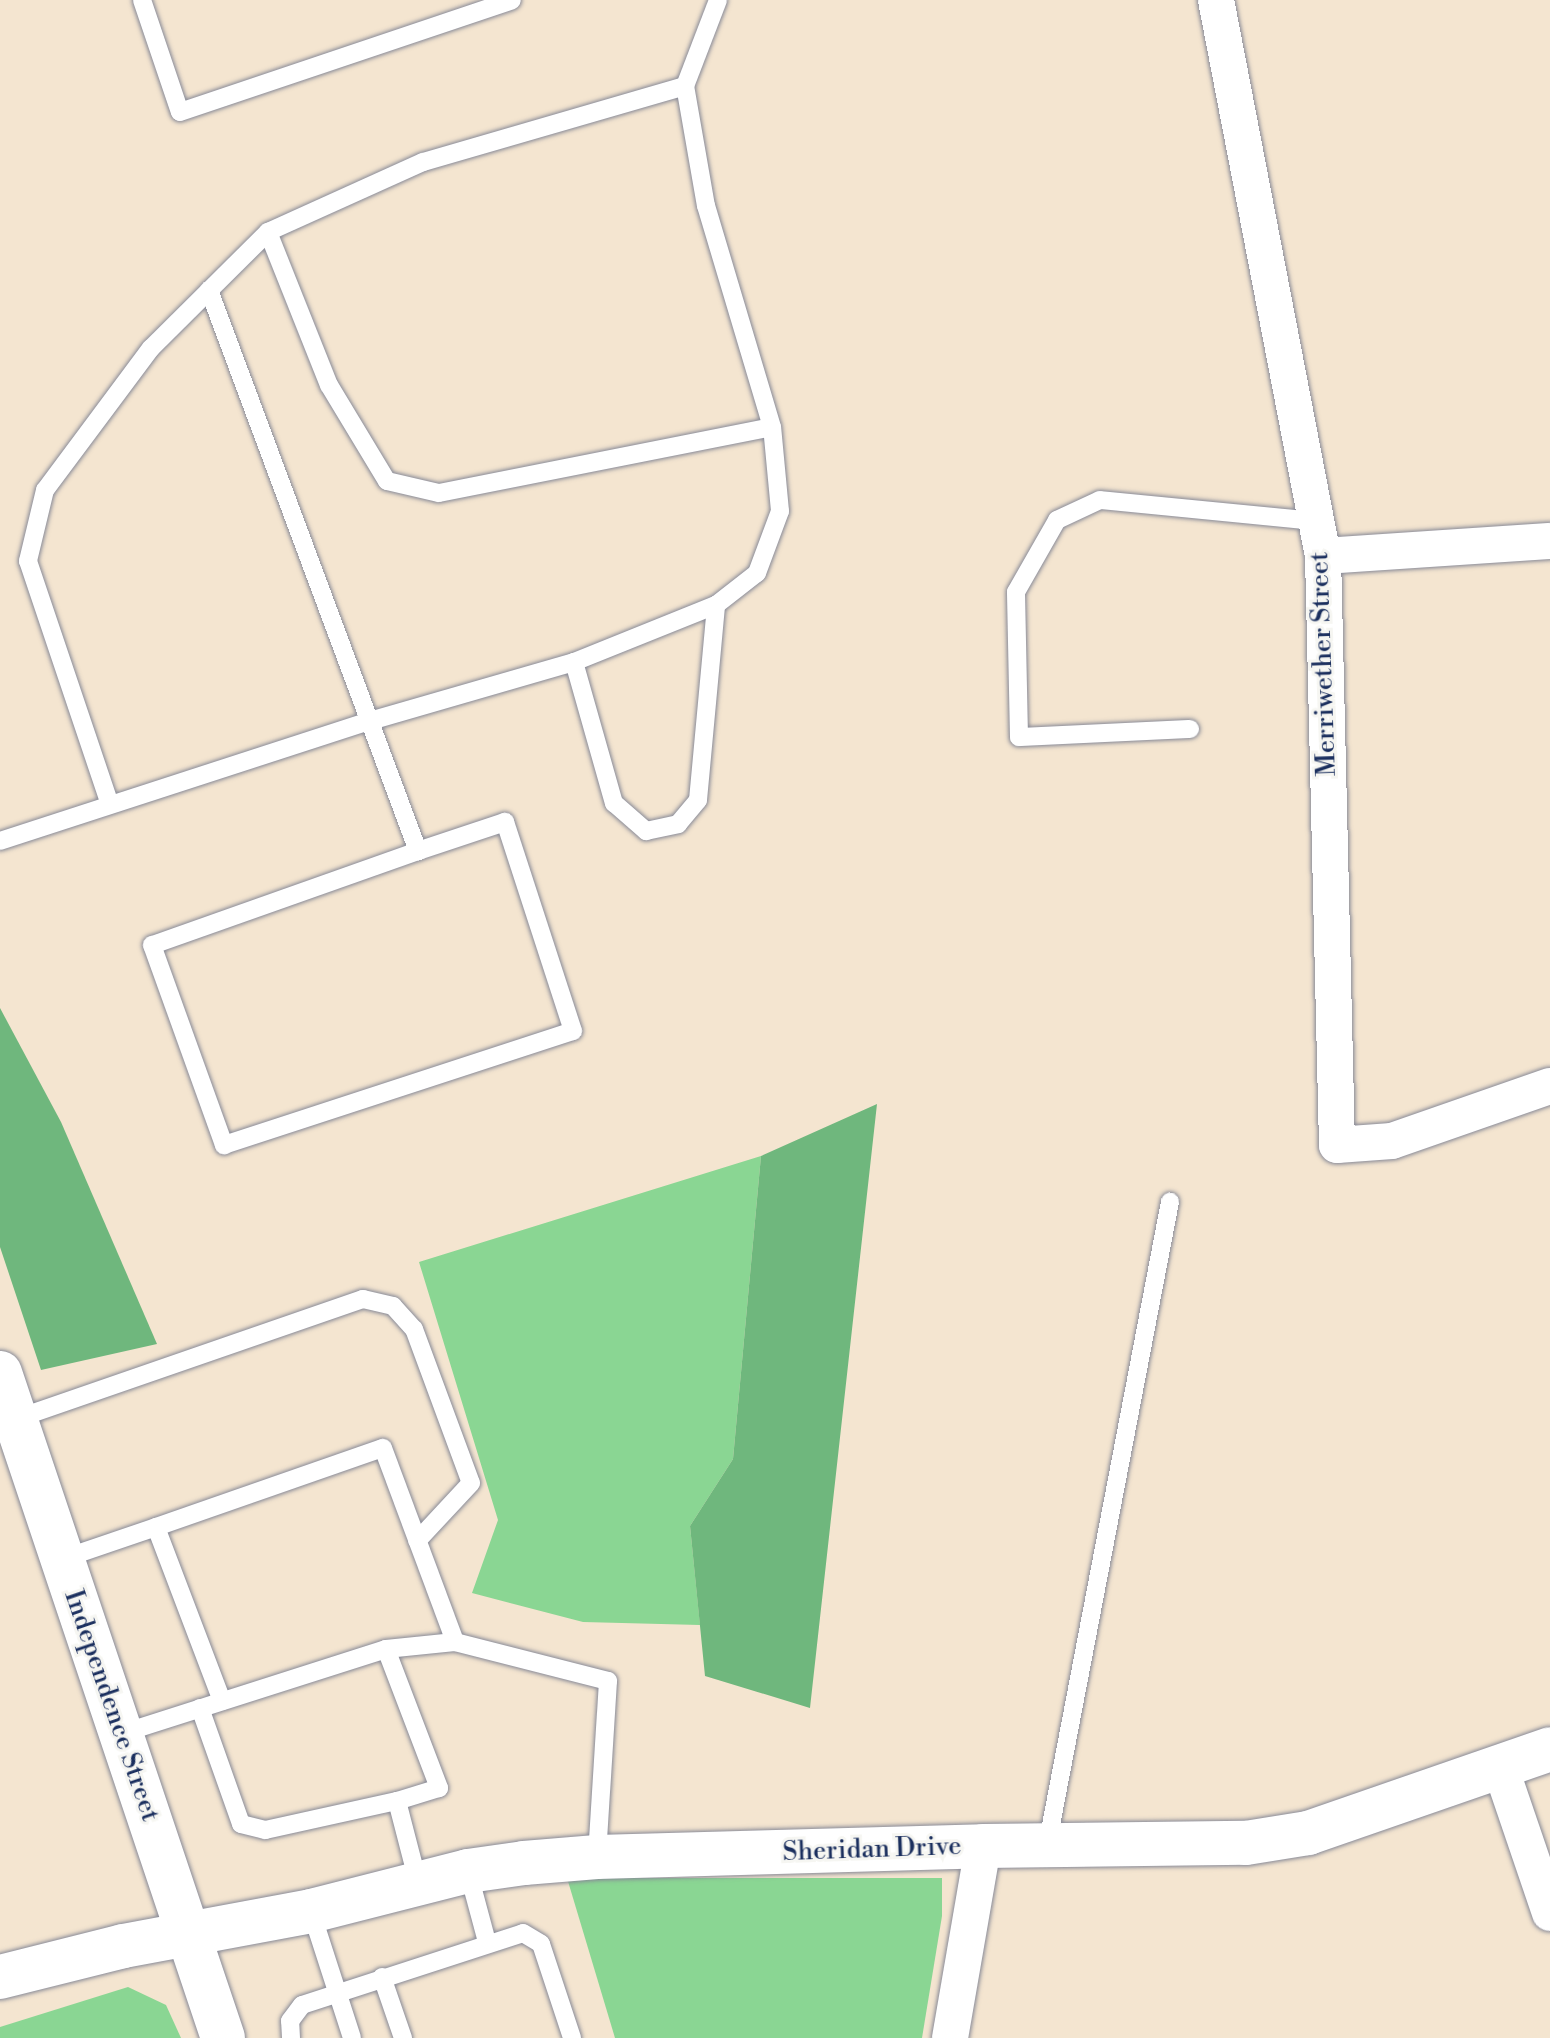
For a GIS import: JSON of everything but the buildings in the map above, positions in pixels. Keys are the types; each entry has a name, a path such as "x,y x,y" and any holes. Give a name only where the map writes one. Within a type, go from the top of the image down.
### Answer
{"street":[{"name":"Merriwether Street","path":"1216,0 1319,538 1337,1145 1392,1141 1550,1086"},
{"path":"1319,538 1550,541"},
{"name":"Independence Street","path":"0,1373 223,2038"},
{"name":"Sheridan Drive","path":"0,1977 187,1933 311,1911 468,1871 597,1857 983,1846 1246,1843 1308,1833 1501,1769 1550,1749"},
{"path":"1501,1769 1550,1913"},
{"path":"950,2038 983,1846"}],"lane":[{"path":"142,0 180,112 512,0"},
{"path":"0,841 370,721 574,662 716,605 757,573 780,511 772,427 706,206 685,86 718,0"},
{"path":"110,805 28,561 45,490 151,348 268,232 423,162 685,86"},
{"path":"268,232 329,385 387,481 439,493 772,427"},
{"path":"209,290 418,851"},
{"path":"1190,729 1019,737 1016,592 1057,520 1100,500 1319,538"},
{"path":"574,662 614,803 646,831 678,824 698,800 716,605"},
{"path":"505,822 573,1031 224,1145 152,945 418,851 505,822"},
{"path":"1047,1846 1170,1202"},
{"path":"16,1419 363,1299 393,1306 414,1329 471,1483 417,1541"},
{"path":"62,1559 383,1448 455,1642"},
{"path":"156,1527 222,1701"},
{"path":"120,1734 386,1649 455,1642 608,1681 597,1857"},
{"path":"200,1708 241,1824 265,1830 397,1801 439,1788 386,1649"},
{"path":"397,1801 418,1882"},
{"path":"468,1871 487,1942"},
{"path":"311,1911 352,2038"},
{"path":"291,2038 290,2021 302,2005 487,1942 523,1933 541,1944 572,2038"},
{"path":"382,1977 403,2038"}],"green space":[{"path":"0,1008 61,1122 157,1344 41,1370 0,1247"},
{"path":"877,1104 810,1708 705,1676 690,1526 733,1459 761,1156"},
{"path":"761,1156 733,1459 690,1526 700,1625 583,1622 472,1593 498,1520 419,1262"},
{"path":"567,1878 942,1878 942,1916 922,2038 615,2038"},
{"path":"128,1987 166,2005 181,2038 0,2038 0,2027"}]}
